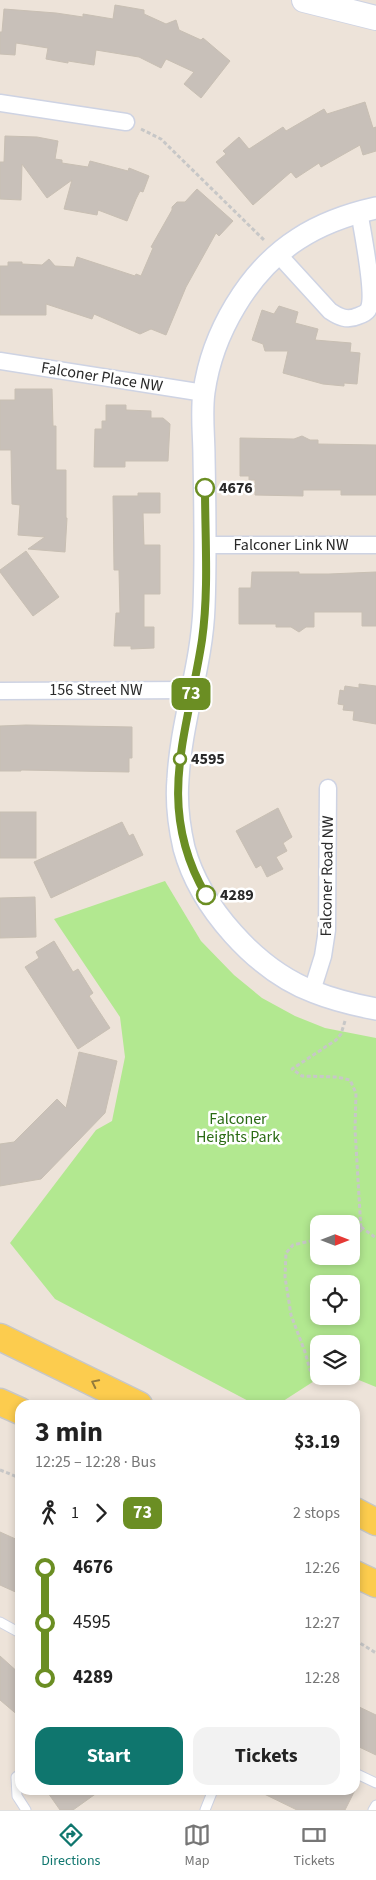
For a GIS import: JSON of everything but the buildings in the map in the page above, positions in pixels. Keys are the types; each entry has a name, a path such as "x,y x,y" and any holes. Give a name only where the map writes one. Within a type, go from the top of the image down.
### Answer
{"main road":[{"path":"304,0 376,18"},
{"path":"0,1337 129,1400"},
{"path":"0,1402 15,1409"},
{"path":"360,1514 376,1522"},
{"path":"360,1576 376,1584"}],"street":[{"path":"0,103 126,122"},
{"path":"278,254 330,311 340,317 350,319 368,310 373,295 368,210 317,228 297,239 278,254 247,286 229,316 214,352 204,393 205,545 202,639 180,758 178,780 180,825 185,851 198,882 214,910 233,935 253,955 283,976 312,992 351,1004 376,1009"},
{"name":"Falconer Place NW","path":"0,361 204,393"},
{"name":"Falconer Link NW","path":"205,545 376,545"},
{"name":"156 Street NW","path":"0,691 192,690"},
{"name":"Falconer Road NW","path":"312,992 326,944 328,788"}],"lane":[{"path":"0,1622 15,1630"},
{"path":"360,1776 376,1782"},
{"path":"17,1795 26,1810"},
{"path":"205,1810 210,1795"},
{"path":"373,1810 376,1805"}],"path":[{"path":"126,122 161,139 278,254"},
{"path":"351,1004 341,1034 336,1040 292,1069 302,1076 337,1076 350,1080 356,1093 355,1129 360,1231"},
{"path":"361,1226 376,1238"},
{"path":"310,1241 293,1245 286,1253 285,1278 291,1315 310,1370"},
{"path":"0,1470 15,1476"},
{"path":"360,1643 376,1653"}],"green space":[{"name":"Falconer Heights Park","path":"165,881 201,941 234,975 262,998 295,1016 325,1028 376,1038 376,1387 360,1380 360,1335 310,1335 310,1384 285,1400 247,1400 55,1299 10,1243 96,1130 112,1121 125,1057 120,1017 54,919"}],"bus line":[{"name":"73","path":"205,488 202,639 180,758 178,803 185,851 198,882 206,895"}],"place":[{"name":"4676","path":"205,488"},
{"name":"4595","path":"180,759"},
{"name":"4289","path":"206,895"}]}
